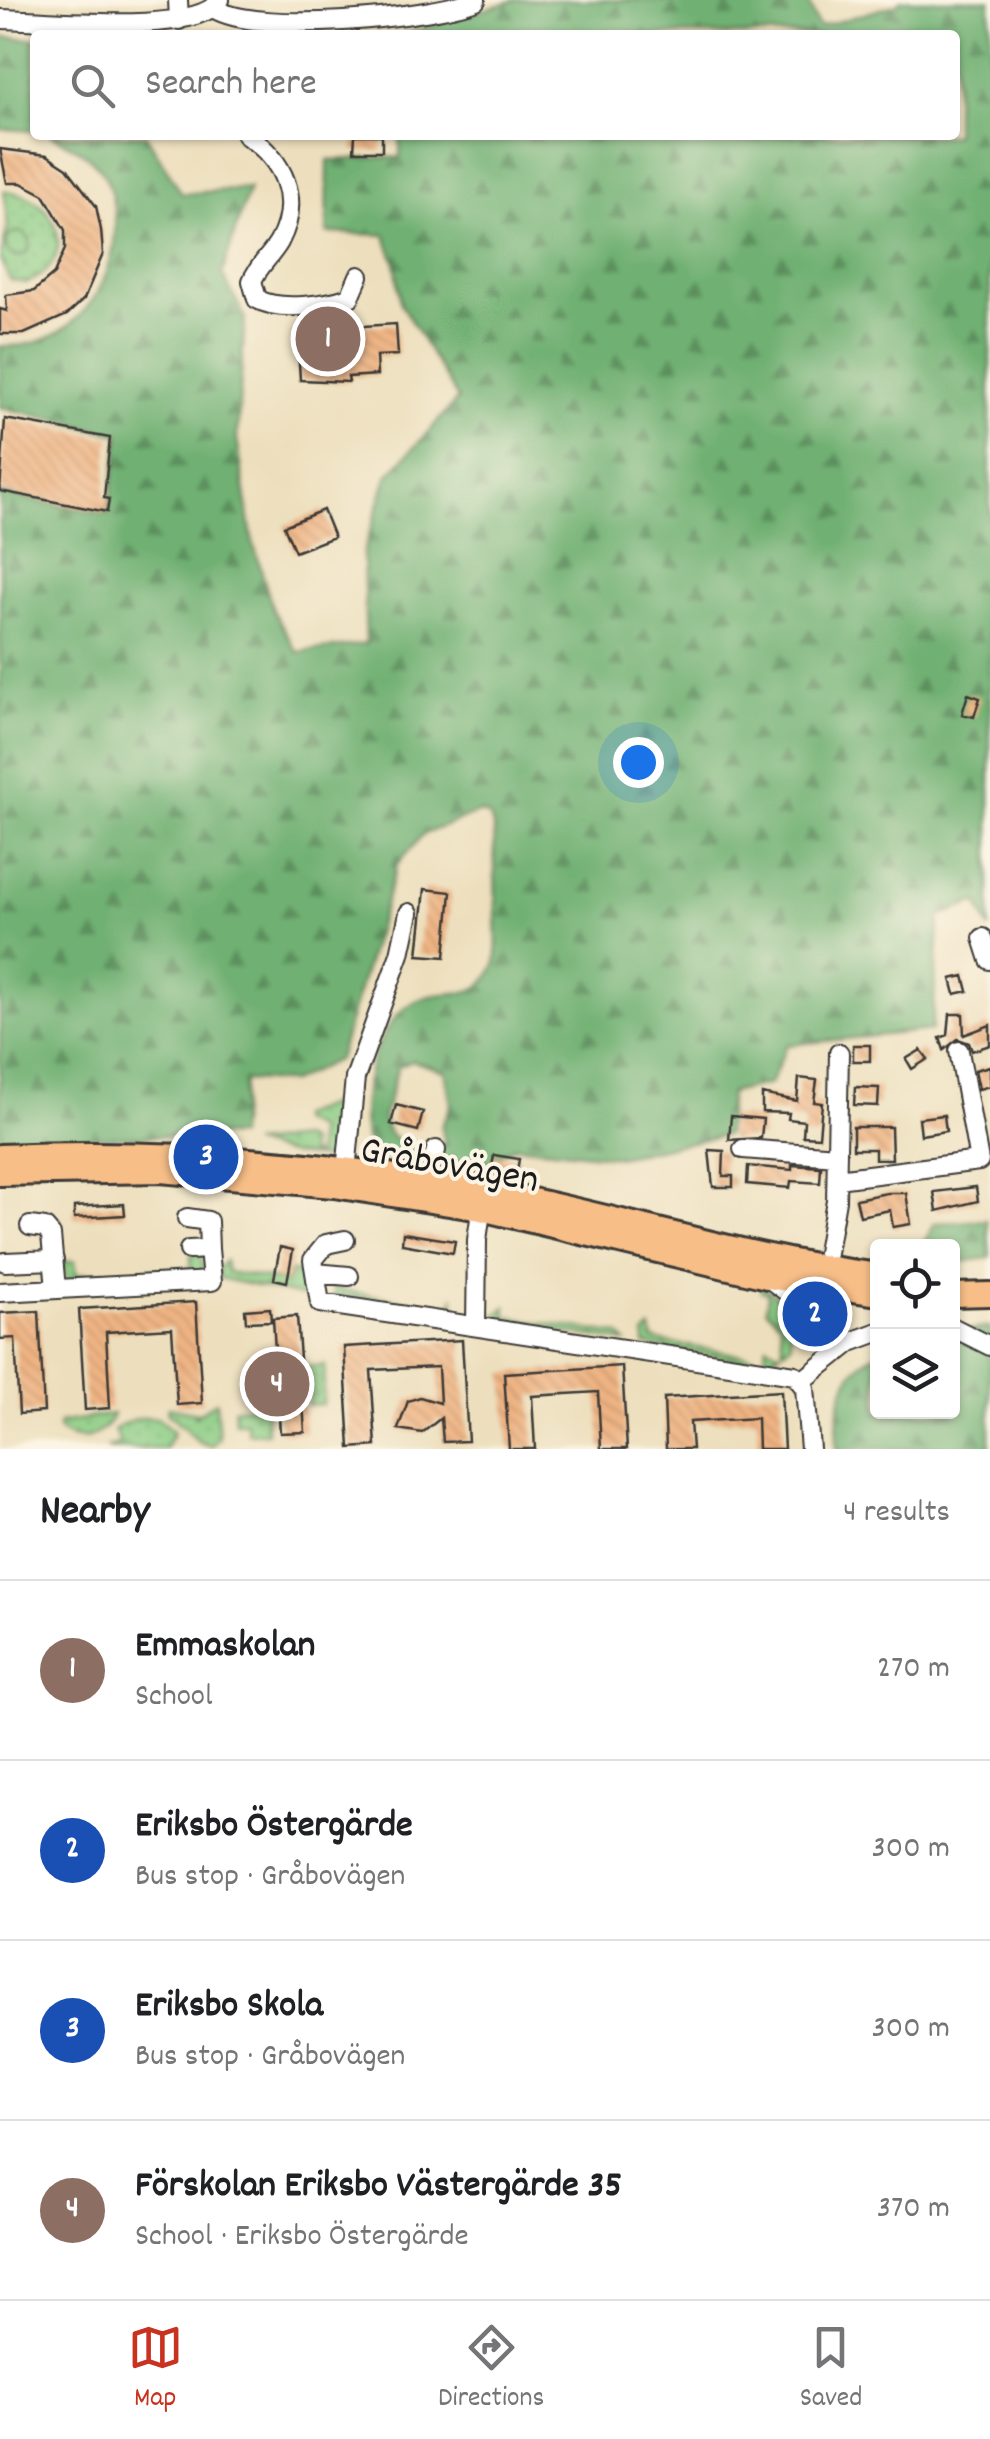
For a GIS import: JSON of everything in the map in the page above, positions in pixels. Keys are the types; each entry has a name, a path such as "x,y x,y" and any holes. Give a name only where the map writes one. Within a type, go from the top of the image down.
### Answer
{"main road":[{"name":"Gråbovägen","path":"0,1156 206,1157 483,1200 870,1292"},
{"name":"Gråbovägen","path":"0,1174 160,1171 428,1181 483,1200 767,1277 826,1281 870,1276"},
{"path":"960,1280 990,1279"},
{"path":"960,1296 990,1294"}],"street":[{"path":"168,26 178,0"},
{"path":"0,19 168,26 218,4 244,18 402,18 476,0"},
{"path":"252,140 280,164 288,190 280,240 252,281 257,300 270,305 336,302 350,297 359,276"},
{"path":"340,1178 355,1078 409,913"},
{"path":"983,938 990,960"},
{"path":"837,1180 984,1160 959,1051"},
{"path":"826,1281 837,1180 839,1053"},
{"path":"743,1149 837,1156"},
{"path":"428,1181 436,1150"},
{"path":"476,1326 483,1200"},
{"path":"0,1292 212,1280 208,1221 187,1218"},
{"path":"30,1226 44,1228 51,1236 56,1289"},
{"path":"345,1240 326,1244 314,1260 320,1303 649,1346 795,1375 802,1381 810,1449"},
{"path":"189,1250 210,1249"},
{"path":"5,1262 54,1260"},
{"path":"315,1273 349,1276"},
{"path":"956,1329 990,1346"},
{"path":"802,1381 851,1342 870,1335"}],"green space":[{"path":"515,0 807,0 819,27 898,4 900,0 990,0 990,930 977,902 940,916 932,1030 787,1045 770,1084 730,1093 726,1135 618,1157 515,1146 471,1172 380,1156 369,1151 363,1113 370,1069 387,1029 414,1002 473,990 490,974 497,958 494,830 490,817 480,812 424,834 397,864 338,1059 291,1082 244,1080 238,1136 0,1138 0,494 108,514 120,435 0,407 0,346 30,344 56,334 78,317 96,295 108,270 115,212 108,183 84,154 59,140 149,140 182,194 249,188 222,274 245,317 237,438 252,538 273,610 297,652 366,644 363,554 387,477 458,399 401,304 395,261 385,235 327,233 328,160 400,157 400,140 960,140 960,30 418,30","holes":["412,1061 445,1071 451,1105 441,1127 446,1145 429,1142 412,1152 389,1133 383,1119 398,1067"]},
{"path":"0,37 30,39 30,131 0,129"},
{"path":"4,191 39,204 57,231 54,261 26,283 10,280 0,259 8,226"},
{"path":"18,232 27,235 27,253 18,256 9,253 6,244 9,235"},
{"path":"338,1102 343,1104 339,1151 334,1159 292,1155 251,1144 302,1139 309,1143 309,1154 316,1155 317,1130 299,1121 298,1116"},
{"path":"987,1220 990,1258 960,1262 960,1239 926,1239 935,1223"},
{"path":"191,1254 201,1256 203,1270 199,1273 68,1280 61,1262 75,1261 76,1274 191,1268"},
{"path":"225,1261 227,1272 287,1282 291,1271 311,1275 315,1295 302,1296 219,1278 218,1269"},
{"path":"340,1279 339,1290 450,1308 454,1298 456,1313 335,1296 331,1282"},
{"path":"762,1285 789,1306 791,1344 783,1350 780,1322 766,1309 768,1293 761,1291"},
{"path":"506,1307 506,1317 620,1335 626,1342 498,1322 495,1316"},
{"path":"990,1327 990,1449 836,1449 842,1394 854,1371 870,1358 870,1419 960,1419 960,1332"},
{"path":"651,1329 653,1340 764,1359 767,1345 780,1352 761,1364 645,1345 645,1334"},
{"path":"325,1365 323,1404 308,1405 310,1377 306,1367"},
{"path":"216,1401 219,1438 211,1446 199,1442 167,1412 168,1407 198,1413 194,1417"},
{"path":"266,1406 267,1432 247,1433 246,1422 235,1422 234,1408"},
{"path":"113,1414 104,1428 90,1436 73,1437 58,1429 59,1423"},
{"path":"158,1418 174,1432 165,1449 107,1448 120,1443 114,1430 124,1423"}],"building":[{"path":"355,140 382,140 382,151 354,151"},
{"path":"0,149 47,155 67,168 96,206 101,230 103,254 84,299 67,315 24,334 0,334 0,309 7,311 6,295 34,291 54,274 65,249 65,230 44,195 21,183 7,183"},
{"path":"396,324 398,355 376,356 377,375 348,377 349,382 300,380 297,330"},
{"path":"5,419 110,438 104,498 109,499 107,512 0,491"},
{"path":"323,510 334,537 295,552 284,526"},
{"path":"968,694 980,698 974,717 962,714"},
{"path":"425,889 451,892 445,957 418,955"},
{"path":"964,976 968,991 955,994 951,979"},
{"path":"950,1014 963,1014 964,1035 990,1025 990,1045 972,1051 969,1043 958,1039 944,1050 940,1038 948,1035"},
{"path":"853,1045 870,1045 870,1061 853,1061"},
{"path":"921,1050 928,1059 912,1069 906,1059"},
{"path":"990,1066 990,1086 979,1089 975,1070"},
{"path":"799,1078 817,1080 814,1102 822,1103 819,1137 803,1136 804,1121 788,1119 789,1113 762,1112 762,1094 797,1101"},
{"path":"855,1087 879,1088 878,1106 854,1105"},
{"path":"396,1105 423,1112 418,1131 391,1124"},
{"path":"944,1115 946,1131 921,1135 919,1118"},
{"path":"731,1116 763,1119 761,1138 729,1140"},
{"path":"853,1127 891,1127 892,1159 875,1159 875,1149 853,1149"},
{"path":"709,1150 724,1151 723,1176 733,1176 733,1187 713,1187"},
{"path":"494,1155 519,1159 516,1177 491,1173"},
{"path":"792,1165 821,1167 820,1183 791,1181 790,1188 747,1184 748,1166 792,1170"},
{"path":"976,1187 978,1201 937,1211 934,1192"},
{"path":"906,1193 911,1224 893,1227 890,1210 860,1216 856,1199"},
{"path":"124,1204 125,1215 74,1218 74,1207"},
{"path":"403,1233 455,1241 453,1253 402,1244"},
{"path":"280,1247 293,1250 287,1282 274,1279"},
{"path":"196,1302 202,1403 177,1405 172,1328 106,1332 110,1408 85,1410 79,1309"},
{"path":"270,1308 271,1321 246,1322 245,1310"},
{"path":"39,1311 44,1412 19,1414 15,1338 0,1339 0,1313"},
{"path":"297,1316 305,1432 280,1433 273,1318"},
{"path":"462,1340 468,1441 443,1442 441,1418 422,1433 398,1429 408,1401 420,1397 440,1403 438,1367 371,1370 376,1446 350,1448 344,1347"},
{"path":"622,1366 627,1449 601,1449 598,1392 532,1396 535,1449 509,1449 504,1373"},
{"path":"781,1391 784,1449 758,1449 757,1418 690,1422 692,1449 666,1449 664,1398"}],"place":[{"name":"Emmaskolan","path":"328,339"},
{"name":"Eriksbo Skola","path":"206,1157"},
{"name":"Eriksbo Östergärde","path":"815,1314"},
{"name":"Förskolan Eriksbo Västergärde 35","path":"277,1384"}]}
